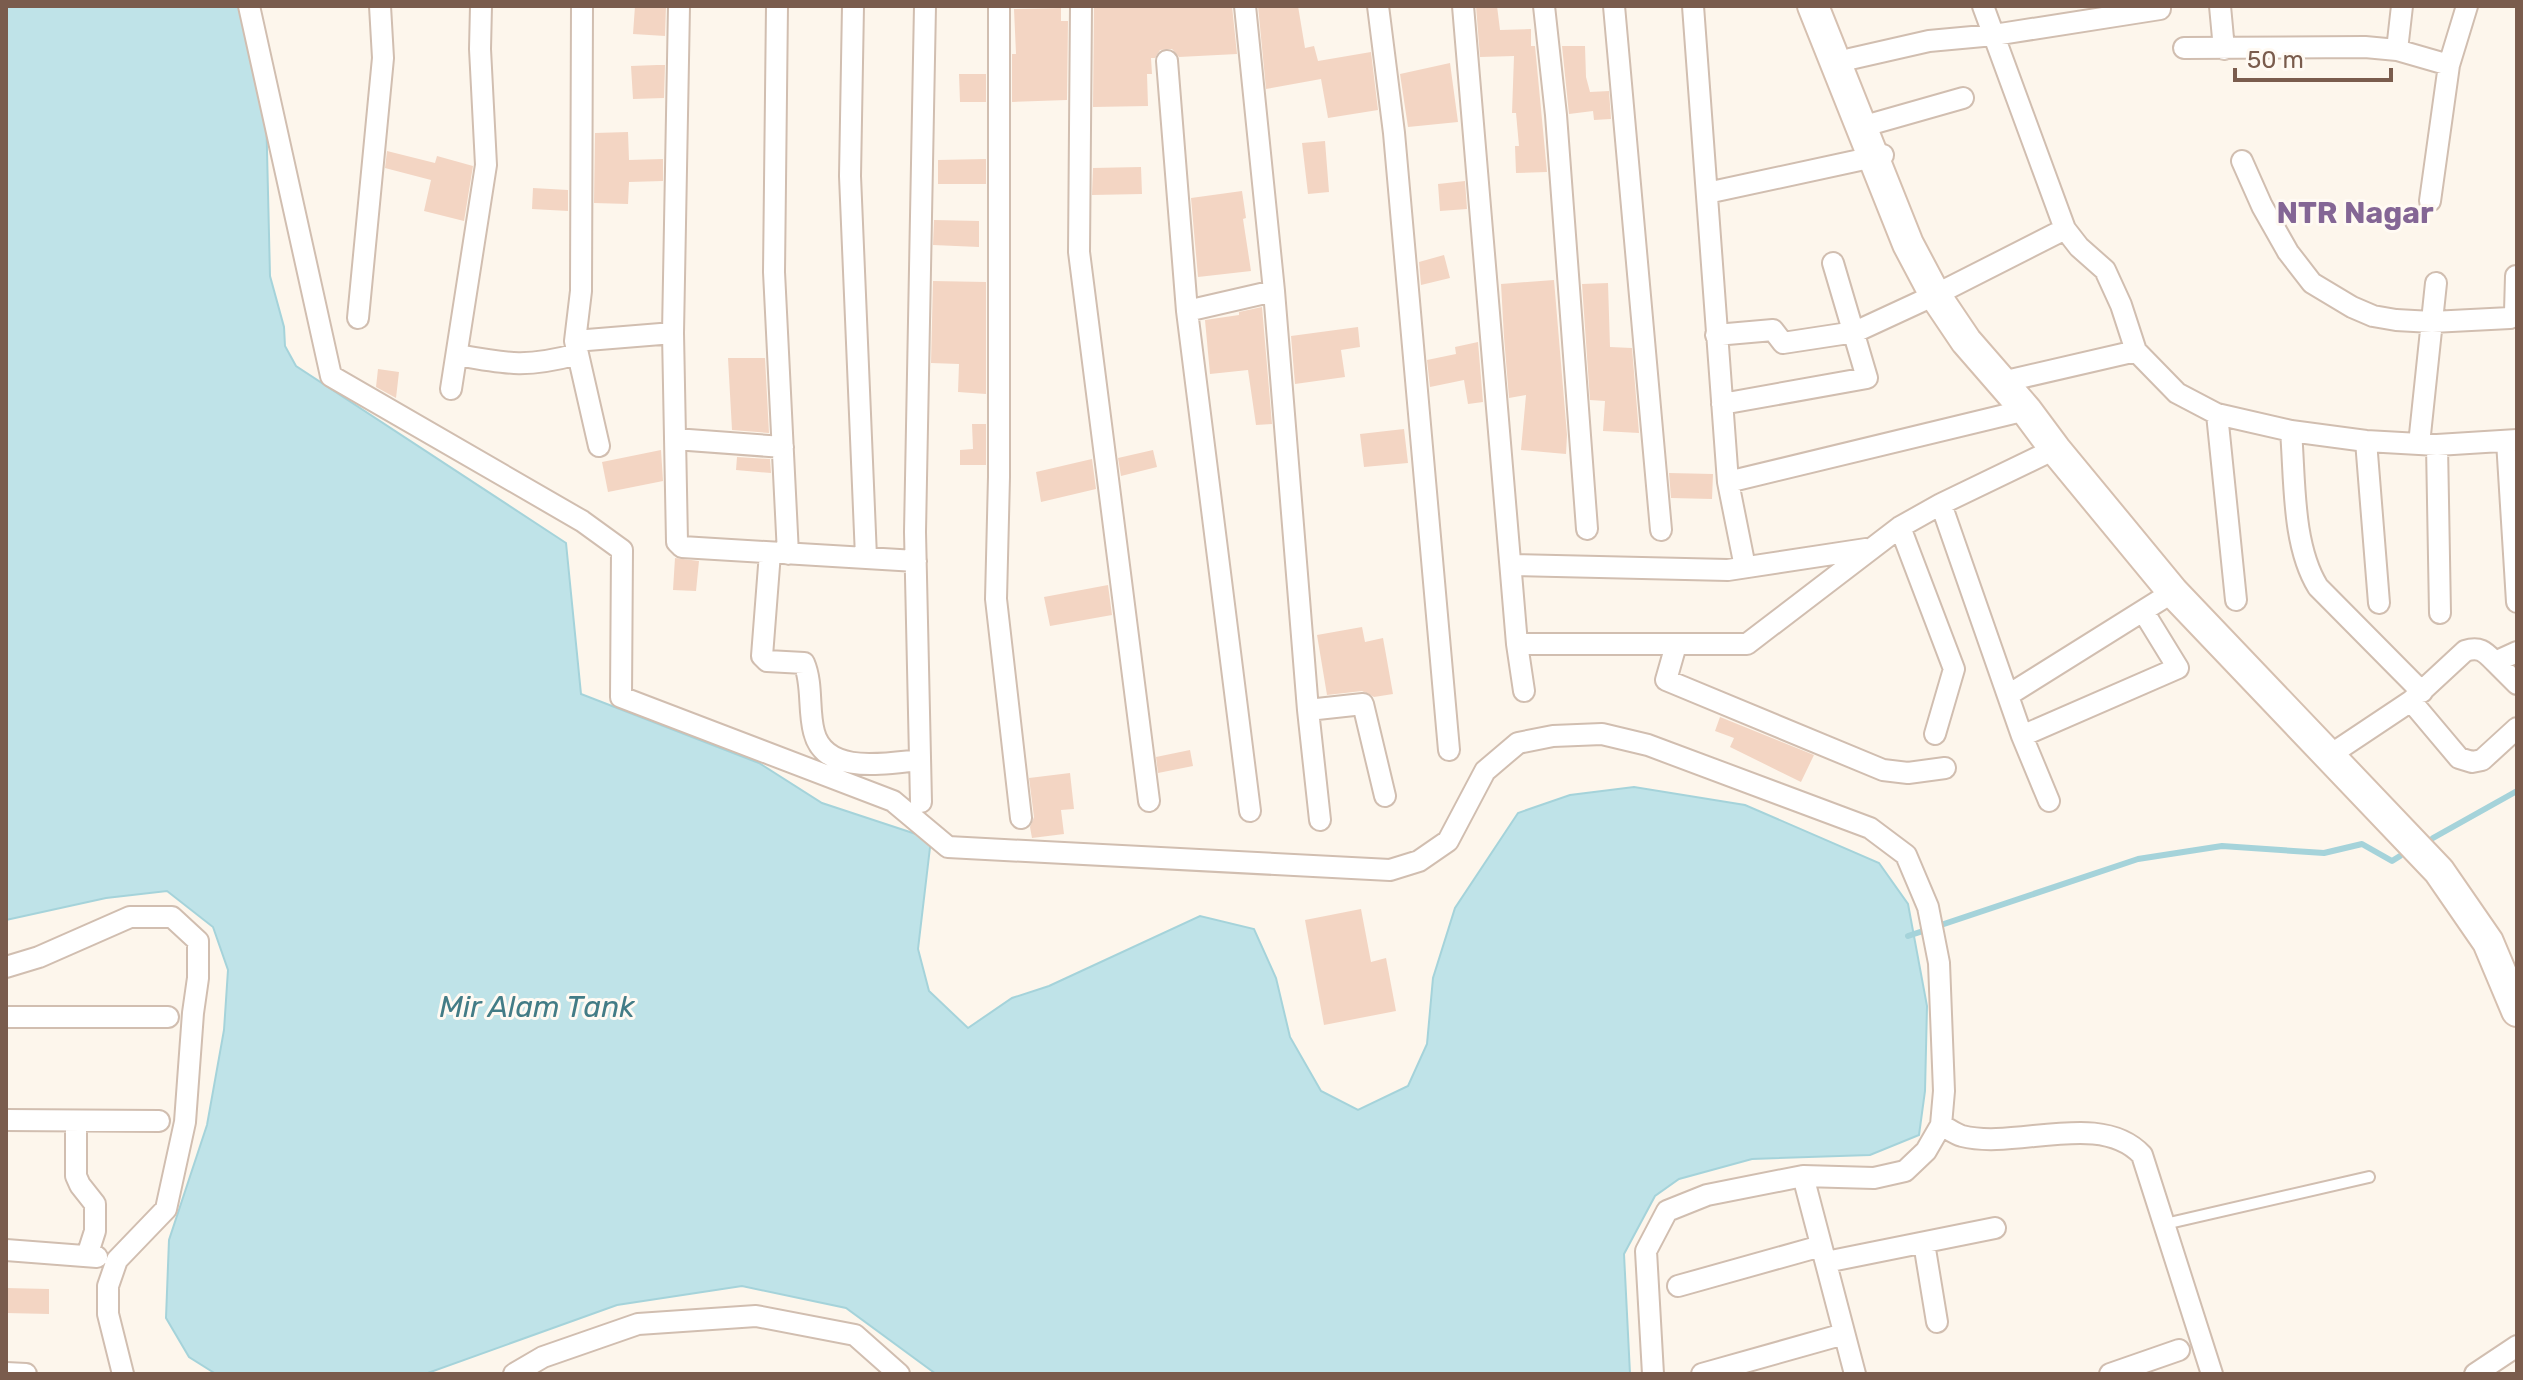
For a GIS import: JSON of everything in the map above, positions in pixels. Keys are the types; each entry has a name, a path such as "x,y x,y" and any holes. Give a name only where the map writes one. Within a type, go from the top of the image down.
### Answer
{"main road":[{"path":"1813,6 1966,341 2173,592 2439,871 2488,942 2517,1011"},
{"path":"1828,6 1875,123 1880,156"}],"street":[{"path":"249,6 331,376 582,521 622,550 621,697 893,801 948,847 1390,870 1419,861 1448,841 1485,771 1518,743 1553,736 1602,734 1648,745 1870,828 1906,855 1930,914 1939,963 1944,1091 1941,1125 1926,1151 1905,1171 1874,1178 1803,1176 1707,1195 1667,1211 1646,1251 1653,1374"},
{"path":"358,318 383,58 380,6"},
{"path":"451,389 486,165 481,6"},
{"path":"582,6 581,291 576,348 599,446"},
{"path":"679,6 673,333 677,542 682,547 916,561"},
{"path":"777,6 774,272 783,447 779,553 762,656 767,661 804,663 814,734 820,745 837,758 863,765 920,760"},
{"path":"853,6 850,176 866,557"},
{"path":"921,802 916,561 925,6"},
{"path":"999,6 996,599 1021,818"},
{"path":"1081,6 1079,252 1149,801"},
{"path":"1245,6 1274,291 1308,710 1320,820"},
{"path":"1378,6 1394,133 1449,750"},
{"path":"1463,6 1517,644 1524,691"},
{"path":"1544,6 1556,115 1587,529"},
{"path":"1614,6 1661,530"},
{"path":"1693,6 1728,482 1745,567"},
{"path":"1983,6 2065,229 2079,247 2105,270 2121,305 2136,351 2177,393 2217,414 2291,431 2366,441 2428,445 2512,440 2517,602"},
{"path":"2220,6 2224,49"},
{"path":"2397,50 2402,6"},
{"path":"2430,201 2449,65 2467,6"},
{"path":"1850,59 1929,41 1994,35 2160,9"},
{"path":"2184,48 2365,47 2397,50 2449,65"},
{"path":"1167,61 1187,311 1250,811"},
{"path":"1875,123 1963,98"},
{"path":"1707,193 1880,156"},
{"path":"2242,161 2262,206 2288,252 2312,283 2373,316 2432,322 2510,318 2515,312 2516,276"},
{"path":"1716,335 1773,330 1783,343 1855,332 2065,229"},
{"path":"1722,404 1867,378 1833,263"},
{"path":"2436,283 2428,445 2440,613"},
{"path":"1187,311 1274,291"},
{"path":"457,355 519,365 542,363 576,348 673,333"},
{"path":"2002,382 2136,351"},
{"path":"1728,482 2026,410"},
{"path":"2217,414 2236,600"},
{"path":"2291,431 2301,548 2306,568 2318,587 2416,696 2459,758 2472,762 2482,760 2517,728"},
{"path":"675,439 783,447"},
{"path":"2366,441 2379,603"},
{"path":"1517,644 1747,644 1900,527 2055,449"},
{"path":"1941,504 2010,694 2022,736 2049,801"},
{"path":"1900,527 1954,669 1935,734"},
{"path":"1511,565 1728,570 1870,548"},
{"path":"2010,694 2173,592"},
{"path":"2022,736 2178,668 2143,611"},
{"path":"1676,645 1666,680 1883,770 1908,773 1945,768"},
{"path":"2330,755 2416,696 2465,651 2473,648 2484,650 2517,684"},
{"path":"2495,662 2517,652"},
{"path":"1308,710 1363,704 1385,796"},
{"path":"6,967 39,957 130,917 172,917 198,941 198,978 185,1122 166,1209 117,1260 108,1286 108,1314 123,1374"},
{"path":"6,1017 168,1017"},
{"path":"6,1120 159,1121"},
{"path":"6,1250 92,1257 95,1204 76,1176 76,1121"},
{"path":"1941,1125 1961,1136 2003,1140 2084,1132 2131,1143 2142,1155 2212,1374"},
{"path":"1803,1176 1855,1374"},
{"path":"1678,1286 1823,1254 1924,1243 1995,1228"},
{"path":"1924,1243 1937,1322"},
{"path":"514,1374 543,1357 638,1324 756,1316 855,1335 899,1374"},
{"path":"1702,1374 1844,1334"},
{"path":"2475,1374 2517,1346"},
{"path":"2110,1374 2179,1350"},
{"path":"6,1373 26,1374"}],"lane":[{"path":"2165,1224 2369,1177"}],"water":[{"name":"Mir Alam Tank","path":"6,6 244,6 266,109 270,276 284,327 285,346 296,366 566,543 581,694 759,763 822,803 931,839 918,949 929,991 968,1028 1012,998 1049,986 1200,916 1254,929 1276,978 1290,1037 1321,1091 1358,1110 1408,1086 1427,1044 1433,978 1455,908 1518,813 1570,795 1634,787 1745,805 1879,863 1908,904 1927,1006 1925,1091 1919,1135 1870,1155 1752,1159 1679,1179 1655,1196 1624,1254 1630,1374 936,1374 846,1308 742,1286 617,1305 425,1374 216,1374 189,1357 166,1318 169,1240 207,1125 224,1030 228,970 213,927 167,891 106,898 6,920"}],"building":[{"path":"635,6 666,6 665,36 633,34"},
{"path":"1232,6 1237,54 1179,57 1172,49 1160,50 1155,58 1151,58 1152,74 1147,74 1148,106 1093,107 1094,8"},
{"path":"1258,6 1298,6 1305,48 1314,46 1318,61 1371,52 1378,110 1328,118 1321,79 1266,89"},
{"path":"1476,6 1497,6 1500,30 1531,29 1547,172 1516,173 1515,146 1519,146 1516,113 1512,113 1514,56 1480,57"},
{"path":"1061,8 1061,21 1068,21 1067,100 1012,102 1012,54 1016,54 1014,9"},
{"path":"1562,46 1585,46 1590,92 1609,91 1611,119 1594,120 1593,111 1569,114"},
{"path":"1450,63 1458,122 1408,127 1400,74"},
{"path":"665,65 664,98 633,99 631,66"},
{"path":"959,74 986,74 986,102 960,102"},
{"path":"628,132 629,160 663,159 663,181 629,182 628,204 594,203 595,133"},
{"path":"1325,141 1329,192 1308,194 1302,143"},
{"path":"387,151 435,163 437,156 473,166 464,221 424,211 431,180 385,168"},
{"path":"986,159 986,184 938,184 938,160"},
{"path":"1141,167 1142,194 1092,195 1093,168"},
{"path":"1465,181 1467,209 1440,211 1438,184"},
{"path":"533,188 568,190 568,211 532,209"},
{"path":"1242,191 1251,271 1198,277 1191,198"},
{"path":"934,220 979,221 979,247 933,245"},
{"path":"1444,255 1450,278 1421,285 1419,262"},
{"path":"1554,280 1566,454 1521,450 1526,395 1509,398 1504,337 1501,284"},
{"path":"933,281 986,282 986,394 958,392 959,364 931,363"},
{"path":"1608,283 1610,347 1632,348 1639,433 1603,431 1605,401 1590,400 1582,284"},
{"path":"1262,307 1272,424 1256,425 1248,370 1210,374 1205,320 1239,315 1239,312"},
{"path":"1358,327 1360,347 1341,350 1345,377 1295,384 1291,336"},
{"path":"1478,342 1483,402 1468,404 1464,380 1430,387 1427,360 1456,354 1455,347"},
{"path":"728,358 765,358 769,433 732,430"},
{"path":"378,369 399,372 396,398 376,387"},
{"path":"972,424 986,424 986,465 960,465 960,450 973,449"},
{"path":"1404,429 1408,463 1364,467 1360,434"},
{"path":"661,450 663,481 608,492 602,462"},
{"path":"1153,450 1157,467 1121,476 1118,458"},
{"path":"737,457 770,459 771,473 736,470"},
{"path":"1092,459 1096,489 1041,502 1036,472"},
{"path":"1669,473 1713,474 1712,499 1671,498"},
{"path":"675,558 699,561 696,591 673,590"},
{"path":"1108,585 1112,615 1050,626 1044,597"},
{"path":"1362,627 1365,642 1383,638 1393,694 1374,697 1362,691 1327,695 1317,635"},
{"path":"1720,717 1814,755 1801,782 1730,747 1734,738 1715,731"},
{"path":"1190,750 1193,766 1158,773 1156,757"},
{"path":"1070,773 1074,809 1061,810 1064,834 1032,838 1030,827 1034,817 1029,778"},
{"path":"1361,909 1371,962 1386,958 1396,1011 1324,1025 1305,920"},
{"path":"6,1288 49,1289 49,1314 6,1313"}],"waterway":[{"path":"2433,838 2517,791"},
{"path":"1908,936 2138,859 2222,846 2324,853 2362,844 2392,861 2400,856"}],"district":[{"name":"NTR Nagar","path":"2355,213"}]}
